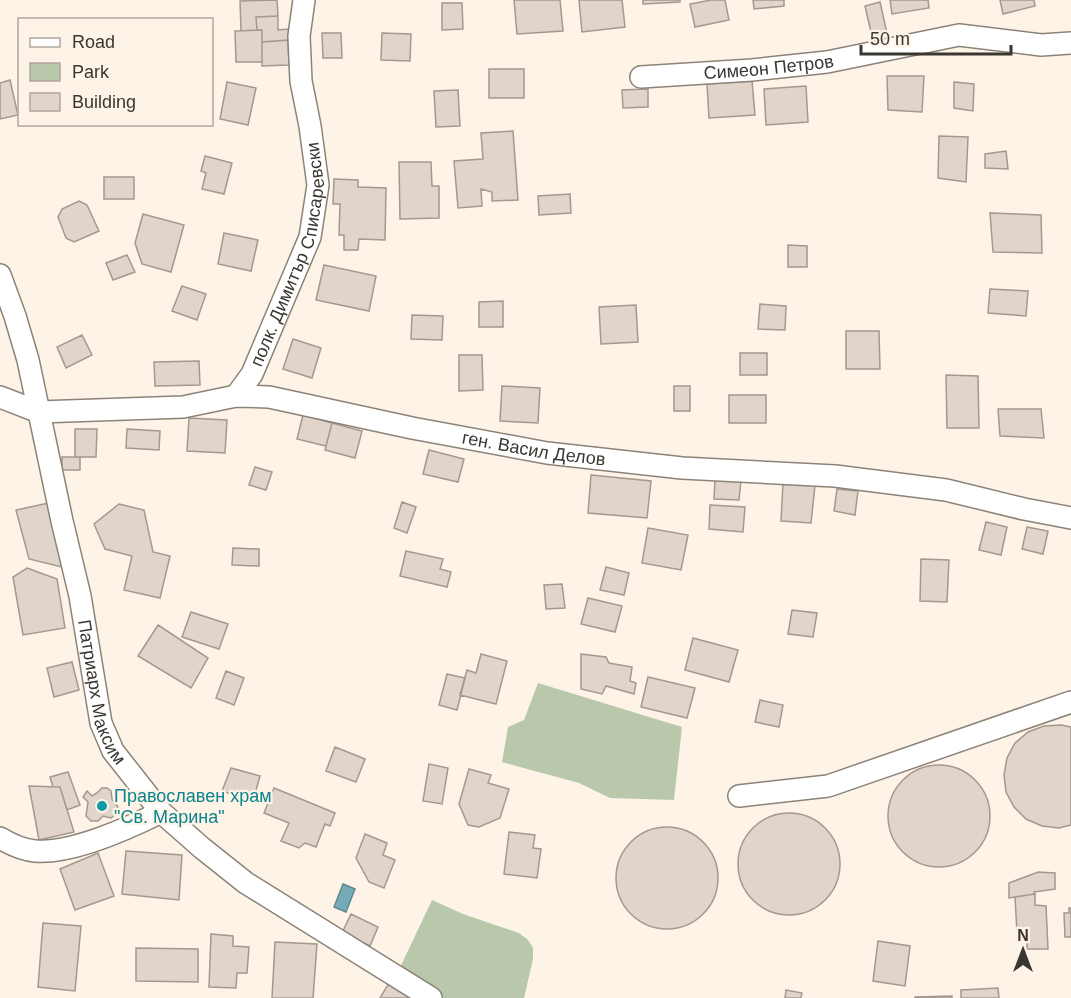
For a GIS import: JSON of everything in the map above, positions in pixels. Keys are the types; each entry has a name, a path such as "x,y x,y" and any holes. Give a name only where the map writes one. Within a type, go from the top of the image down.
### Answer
{"street":[{"name":"полк. Димитър Списаревски","path":"236,396 252,374 310,237 318,185 301,81 299,36 304,0"},
{"name":"Симеон Петров","path":"641,77 752,70 827,62 959,35 1041,45 1071,43"},
{"name":"Патриарх Максим","path":"0,275 28,360 80,596 101,723 113,751 161,812 246,883 431,998"},
{"name":"ген. Васил Делов","path":"0,397 39,412 183,407 236,396 269,397 412,428 547,453 682,468 834,476 946,490 1071,518"},
{"path":"740,796 828,786 1071,702"},
{"path":"0,838 33,851 52,851 72,847 130,827 161,812"}],"green space":[{"path":"538,683 682,727 674,800 610,798 579,783 502,762 508,727 524,720"},
{"path":"432,900 463,914 519,933 528,940 533,948 533,959 524,998 432,998 396,976"}],"water":[{"path":"343,884 355,889 346,912 334,907"}],"building":[{"path":"277,0 278,16 256,17 257,30 241,31 240,1"},
{"path":"514,0 560,0 563,31 517,34"},
{"path":"579,0 622,0 625,27 582,32"},
{"path":"643,0 680,0 680,2 643,4"},
{"path":"725,0 729,20 695,27 690,4"},
{"path":"753,0 784,0 784,6 754,9"},
{"path":"890,0 928,0 929,8 892,14"},
{"path":"1000,0 1034,0 1035,6 1003,14"},
{"path":"880,2 888,38 873,41 865,6"},
{"path":"442,3 462,3 463,29 442,30"},
{"path":"278,16 278,30 289,29 290,40 262,42 262,30 257,30 256,17"},
{"path":"262,30 262,62 236,62 235,31"},
{"path":"322,33 341,33 342,58 323,58"},
{"path":"382,33 411,34 410,61 381,60"},
{"path":"288,40 289,65 262,66 262,42"},
{"path":"489,69 524,69 524,98 489,98"},
{"path":"887,76 924,76 922,112 888,110"},
{"path":"10,80 18,115 0,119 0,83"},
{"path":"752,81 755,115 709,118 707,84"},
{"path":"227,82 256,88 248,125 220,119"},
{"path":"954,82 974,84 973,111 954,108"},
{"path":"806,86 808,122 766,125 764,89"},
{"path":"648,89 648,107 623,108 622,90"},
{"path":"458,90 460,126 436,127 434,91"},
{"path":"513,131 518,200 492,201 492,192 481,189 482,206 458,208 454,161 483,159 481,133"},
{"path":"939,136 968,137 966,182 938,178"},
{"path":"1006,151 1008,169 985,168 985,154"},
{"path":"205,156 232,163 224,194 202,189 206,173 201,171"},
{"path":"399,162 431,162 432,186 439,186 439,218 400,219"},
{"path":"104,177 134,177 134,199 104,199"},
{"path":"334,179 358,180 358,187 386,188 385,240 359,239 358,250 344,250 344,235 339,235 340,204 333,204"},
{"path":"570,194 571,213 539,215 538,196"},
{"path":"79,201 87,205 99,231 74,242 66,238 58,217 62,209"},
{"path":"990,213 1041,215 1042,253 993,252"},
{"path":"143,214 184,225 171,272 142,264 135,243"},
{"path":"224,233 258,240 251,271 218,264"},
{"path":"788,245 807,246 807,267 788,267"},
{"path":"127,255 135,272 113,280 106,263"},
{"path":"324,265 376,276 369,311 316,300"},
{"path":"182,286 206,294 197,320 172,311"},
{"path":"990,289 1028,291 1026,316 988,313"},
{"path":"503,301 503,327 479,327 479,302"},
{"path":"760,304 786,306 785,330 758,329"},
{"path":"636,305 638,342 601,344 599,307"},
{"path":"412,315 443,316 442,340 411,339"},
{"path":"846,331 879,331 880,369 846,369"},
{"path":"82,335 92,355 66,368 57,347"},
{"path":"293,339 321,348 312,378 283,369"},
{"path":"740,353 767,353 767,375 740,375"},
{"path":"459,355 482,355 483,390 459,391"},
{"path":"199,361 200,385 155,386 154,362"},
{"path":"946,375 978,376 979,428 947,428"},
{"path":"502,386 540,388 538,423 500,421"},
{"path":"674,386 690,386 690,411 674,411"},
{"path":"729,395 766,395 766,423 729,423"},
{"path":"998,409 1041,409 1044,438 1000,436"},
{"path":"303,415 332,423 326,446 297,439"},
{"path":"189,418 227,420 225,453 187,451"},
{"path":"332,423 362,431 355,458 325,450"},
{"path":"75,429 97,429 96,457 75,457"},
{"path":"127,429 160,431 159,450 126,448"},
{"path":"429,450 464,459 458,482 423,474"},
{"path":"62,457 80,457 80,470 62,470"},
{"path":"255,467 272,472 266,490 249,485"},
{"path":"591,475 651,481 647,518 588,513"},
{"path":"715,479 741,480 739,500 714,499"},
{"path":"783,483 815,485 811,523 781,521"},
{"path":"837,489 858,491 855,515 834,511"},
{"path":"402,502 416,507 407,533 394,528"},
{"path":"49,503 66,568 29,559 16,510"},
{"path":"119,504 144,510 153,552 170,556 160,598 124,590 132,556 105,549 94,524"},
{"path":"710,505 745,507 743,532 709,529"},
{"path":"986,522 1007,527 1001,555 979,550"},
{"path":"1027,527 1048,531 1043,554 1022,549"},
{"path":"648,528 688,535 681,570 642,563"},
{"path":"233,548 259,549 259,566 232,565"},
{"path":"406,551 443,559 440,569 451,572 447,587 400,576"},
{"path":"921,559 949,560 947,602 920,601"},
{"path":"606,567 629,573 624,595 600,590"},
{"path":"27,568 57,579 65,628 23,635 13,577"},
{"path":"562,584 565,608 546,609 544,585"},
{"path":"588,598 622,606 615,632 581,624"},
{"path":"792,610 817,613 813,637 788,634"},
{"path":"191,612 228,624 219,649 182,637"},
{"path":"158,625 208,658 191,688 138,656"},
{"path":"693,638 738,650 729,682 685,670"},
{"path":"481,654 507,661 496,704 460,695 467,670 476,673"},
{"path":"581,654 606,657 609,663 632,667 630,681 636,683 634,694 606,686 602,694 581,689"},
{"path":"72,662 79,690 54,697 47,668"},
{"path":"226,671 244,678 234,705 216,698"},
{"path":"447,674 465,678 457,710 439,705"},
{"path":"648,677 695,688 687,718 641,707"},
{"path":"760,700 783,705 779,727 755,722"},
{"path":"1044,726 1071,727 1071,825 1059,828 1042,826 1026,819 1014,807 1006,792 1004,775 1007,758 1015,743 1028,732"},
{"path":"335,747 365,759 356,782 326,771"},
{"path":"429,764 448,768 442,804 423,801"},
{"path":"939,765 959,769 975,780 986,796 990,816 986,836 975,852 959,863 939,867 919,863 903,852 892,836 888,816 892,796 903,780 919,769"},
{"path":"231,768 260,776 253,801 222,791"},
{"path":"469,769 491,775 488,783 509,789 500,818 479,827 468,825 459,804"},
{"path":"68,772 80,805 67,810 60,787 53,787 50,777"},
{"path":"29,786 60,787 74,832 39,840"},
{"name":"Православен храм \"Св. Марина\"","path":"102,788 111,791 112,799 118,807 117,813 111,818 103,816 98,821 91,821 86,816 88,802 83,797 87,791 92,796"},
{"path":"274,788 335,813 330,826 325,824 316,847 305,843 299,848 281,841 289,823 264,813"},
{"path":"789,813 809,817 825,828 836,844 840,864 836,884 825,900 809,911 789,915 769,911 753,900 742,884 738,864 742,844 753,828 769,817"},
{"path":"667,827 687,831 703,842 714,858 718,878 714,898 703,914 687,925 667,929 647,925 631,914 620,898 616,878 620,858 631,842 647,831"},
{"path":"509,832 535,835 533,848 541,849 537,878 504,874"},
{"path":"365,834 387,843 383,855 395,860 384,888 369,882 356,858"},
{"path":"126,851 182,855 179,900 122,894"},
{"path":"98,853 114,896 75,910 60,869"},
{"path":"1038,872 1055,873 1055,889 1009,898 1009,883"},
{"path":"1035,894 1035,905 1046,906 1048,949 1027,949 1027,933 1017,933 1015,897"},
{"path":"1069,908 1071,908 1071,937 1065,937 1064,913 1069,913"},
{"path":"351,914 378,927 370,946 342,933"},
{"path":"43,923 81,926 75,991 38,987"},
{"path":"211,934 233,936 233,946 249,947 247,973 237,973 236,988 209,987"},
{"path":"878,941 910,946 905,986 873,981"},
{"path":"275,942 317,944 313,998 272,998"},
{"path":"136,948 198,949 198,982 136,981"},
{"path":"389,983 414,998 380,998"},
{"path":"998,988 999,998 961,998 961,990"},
{"path":"786,990 802,993 801,998 785,998"},
{"path":"952,996 952,998 915,998 915,997"}],"place":[{"name":"Православен храм \"Св. Марина\"","path":"102,806"}]}
